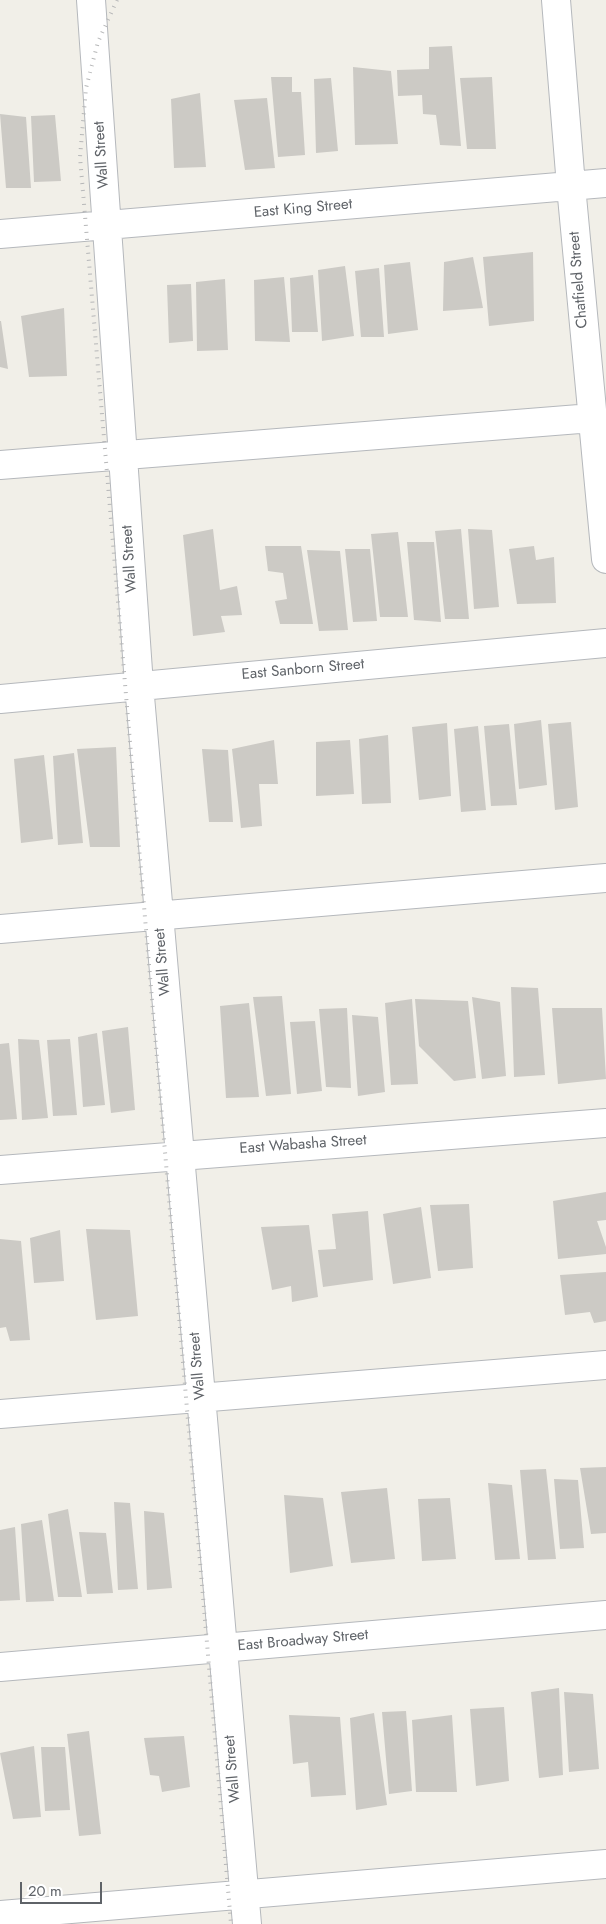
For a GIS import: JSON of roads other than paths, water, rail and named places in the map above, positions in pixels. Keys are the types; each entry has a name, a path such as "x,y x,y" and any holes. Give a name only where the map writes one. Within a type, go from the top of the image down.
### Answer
{"street":[{"name":"Wall Street","path":"91,0 139,684 247,1924"},
{"name":"Chatfield Street","path":"556,0 570,186 606,559"},
{"name":"East King Street","path":"0,234 606,183"},
{"path":"0,465 592,418"},
{"name":"East Sanborn Street","path":"0,699 139,684 606,643"},
{"path":"0,929 159,914 606,878"},
{"name":"East Wabasha Street","path":"0,1170 180,1154 606,1123"},
{"path":"0,1414 606,1365"},
{"name":"East Broadway Street","path":"0,1667 606,1615"},
{"path":"0,1915 606,1864"}],"railway":[{"path":"117,0 98,42 86,88 80,157 231,1924"}]}
